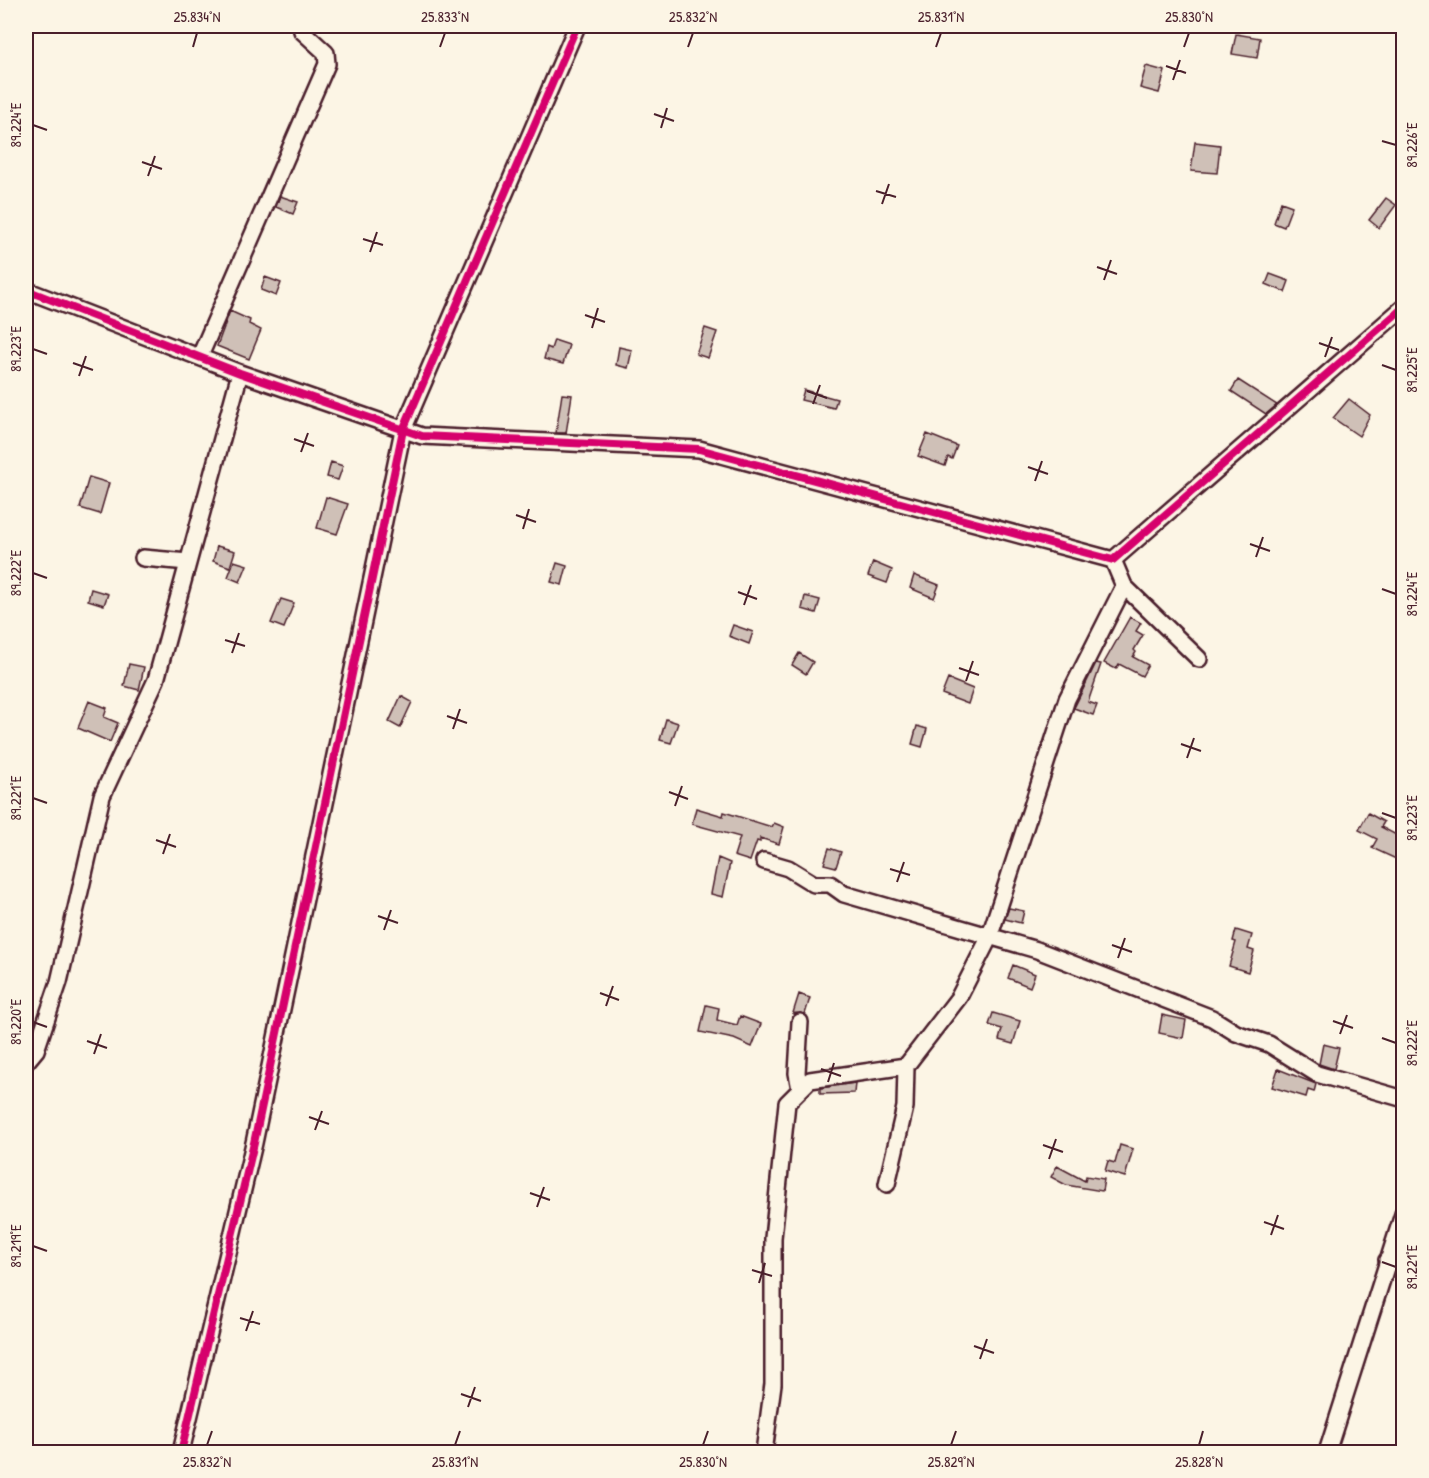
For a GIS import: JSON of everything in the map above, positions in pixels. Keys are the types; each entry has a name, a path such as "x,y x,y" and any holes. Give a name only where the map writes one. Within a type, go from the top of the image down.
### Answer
{"street":[{"path":"200,356 327,64 326,52 302,31 301,26"},
{"path":"181,1452 254,1143 403,430 577,26"},
{"path":"26,290 240,373 422,436 699,449 1113,560"},
{"path":"1113,560 1404,307"},
{"path":"26,1062 36,1050 59,982 102,796 156,680 240,373"},
{"path":"143,558 188,562"},
{"path":"1113,560 1124,586 1198,659"},
{"path":"887,1184 905,1107 906,1066 959,997 989,938 1068,699 1124,586"},
{"path":"764,861 788,868 814,884 830,884 844,894 989,938 1037,950 1212,1018 1236,1033 1269,1044 1317,1074 1404,1099"},
{"path":"800,1022 796,1073 800,1089"},
{"path":"764,1452 773,1384 773,1238 787,1103 810,1080 906,1066"},
{"path":"1327,1452 1404,1211"},
{"path":"1387,1260 1404,1266"}],"building":[{"path":"1236,34 1260,38 1257,58 1232,54"},
{"path":"1146,66 1165,71 1159,93 1140,88"},
{"path":"1195,142 1220,145 1217,173 1191,171"},
{"path":"280,196 298,202 293,214 276,207"},
{"path":"1386,198 1396,205 1379,228 1369,220"},
{"path":"1281,202 1292,206 1284,227 1274,223"},
{"path":"1270,274 1289,281 1285,292 1266,284"},
{"path":"265,277 281,283 276,296 261,290"},
{"path":"230,311 250,320 249,324 261,330 249,359 217,346"},
{"path":"705,328 717,332 708,358 696,354"},
{"path":"554,340 569,345 563,364 544,359 547,347 551,349"},
{"path":"619,347 632,350 628,368 616,365"},
{"path":"1238,380 1277,405 1266,414 1231,391"},
{"path":"804,390 837,399 834,408 801,400"},
{"path":"562,394 572,395 566,433 556,433"},
{"path":"1349,399 1370,415 1359,436 1333,418"},
{"path":"927,434 957,446 952,459 948,457 945,466 918,456"},
{"path":"331,462 343,466 338,480 327,477"},
{"path":"89,477 109,483 100,514 80,508"},
{"path":"326,497 348,504 337,534 317,528"},
{"path":"217,546 235,551 230,567 213,561"},
{"path":"234,561 247,565 240,582 228,577"},
{"path":"873,562 892,570 887,583 868,576"},
{"path":"557,563 567,566 562,585 551,582"},
{"path":"914,575 939,585 934,598 910,588"},
{"path":"91,589 108,594 104,605 88,600"},
{"path":"805,596 820,600 816,613 802,609"},
{"path":"281,599 294,603 284,628 271,623"},
{"path":"1130,617 1141,623 1136,631 1143,635 1134,650 1136,652 1133,657 1148,665 1142,676 1119,664 1116,669 1104,663"},
{"path":"733,625 753,632 749,644 729,636"},
{"path":"799,653 813,662 806,674 792,665"},
{"path":"1096,663 1101,664 1088,702 1097,705 1093,715 1074,708"},
{"path":"129,664 144,667 139,690 124,686"},
{"path":"948,679 973,689 968,704 942,694"},
{"path":"401,696 412,702 400,728 389,722"},
{"path":"89,701 107,708 104,717 118,723 110,742 78,728"},
{"path":"666,719 678,723 671,743 660,740"},
{"path":"917,726 927,729 922,747 912,744"},
{"path":"696,808 723,816 724,812 772,827 774,823 784,827 779,844 760,838 750,861 734,856 740,837 692,824"},
{"path":"1368,813 1384,822 1381,827 1404,839 1396,859 1372,848 1377,839 1359,830"},
{"path":"829,848 841,852 836,867 824,864"},
{"path":"718,858 730,863 723,897 711,894"},
{"path":"1009,908 1024,911 1021,923 1005,919"},
{"path":"1236,930 1252,935 1248,949 1254,951 1248,972 1229,966 1236,942 1233,941"},
{"path":"1013,965 1035,974 1030,987 1008,978"},
{"path":"799,994 810,998 805,1014 793,1013"},
{"path":"706,1005 719,1008 717,1020 737,1025 740,1016 761,1024 752,1047 734,1039 700,1032"},
{"path":"993,1013 1020,1021 1013,1044 999,1040 1002,1029 989,1025"},
{"path":"1162,1015 1186,1020 1183,1038 1159,1033"},
{"path":"1323,1044 1339,1048 1334,1069 1319,1064"},
{"path":"1278,1069 1316,1084 1314,1092 1308,1090 1306,1097 1272,1087"},
{"path":"855,1083 854,1093 820,1094 820,1088"},
{"path":"1120,1145 1133,1149 1125,1177 1105,1171 1108,1161 1115,1163"},
{"path":"1057,1166 1085,1181 1086,1176 1104,1179 1102,1191 1066,1185 1051,1177"}],"cycle path":[{"path":"181,1452 254,1143 403,430 577,26"},
{"path":"26,290 240,373 422,436 699,449 1113,560 1404,307"}]}
